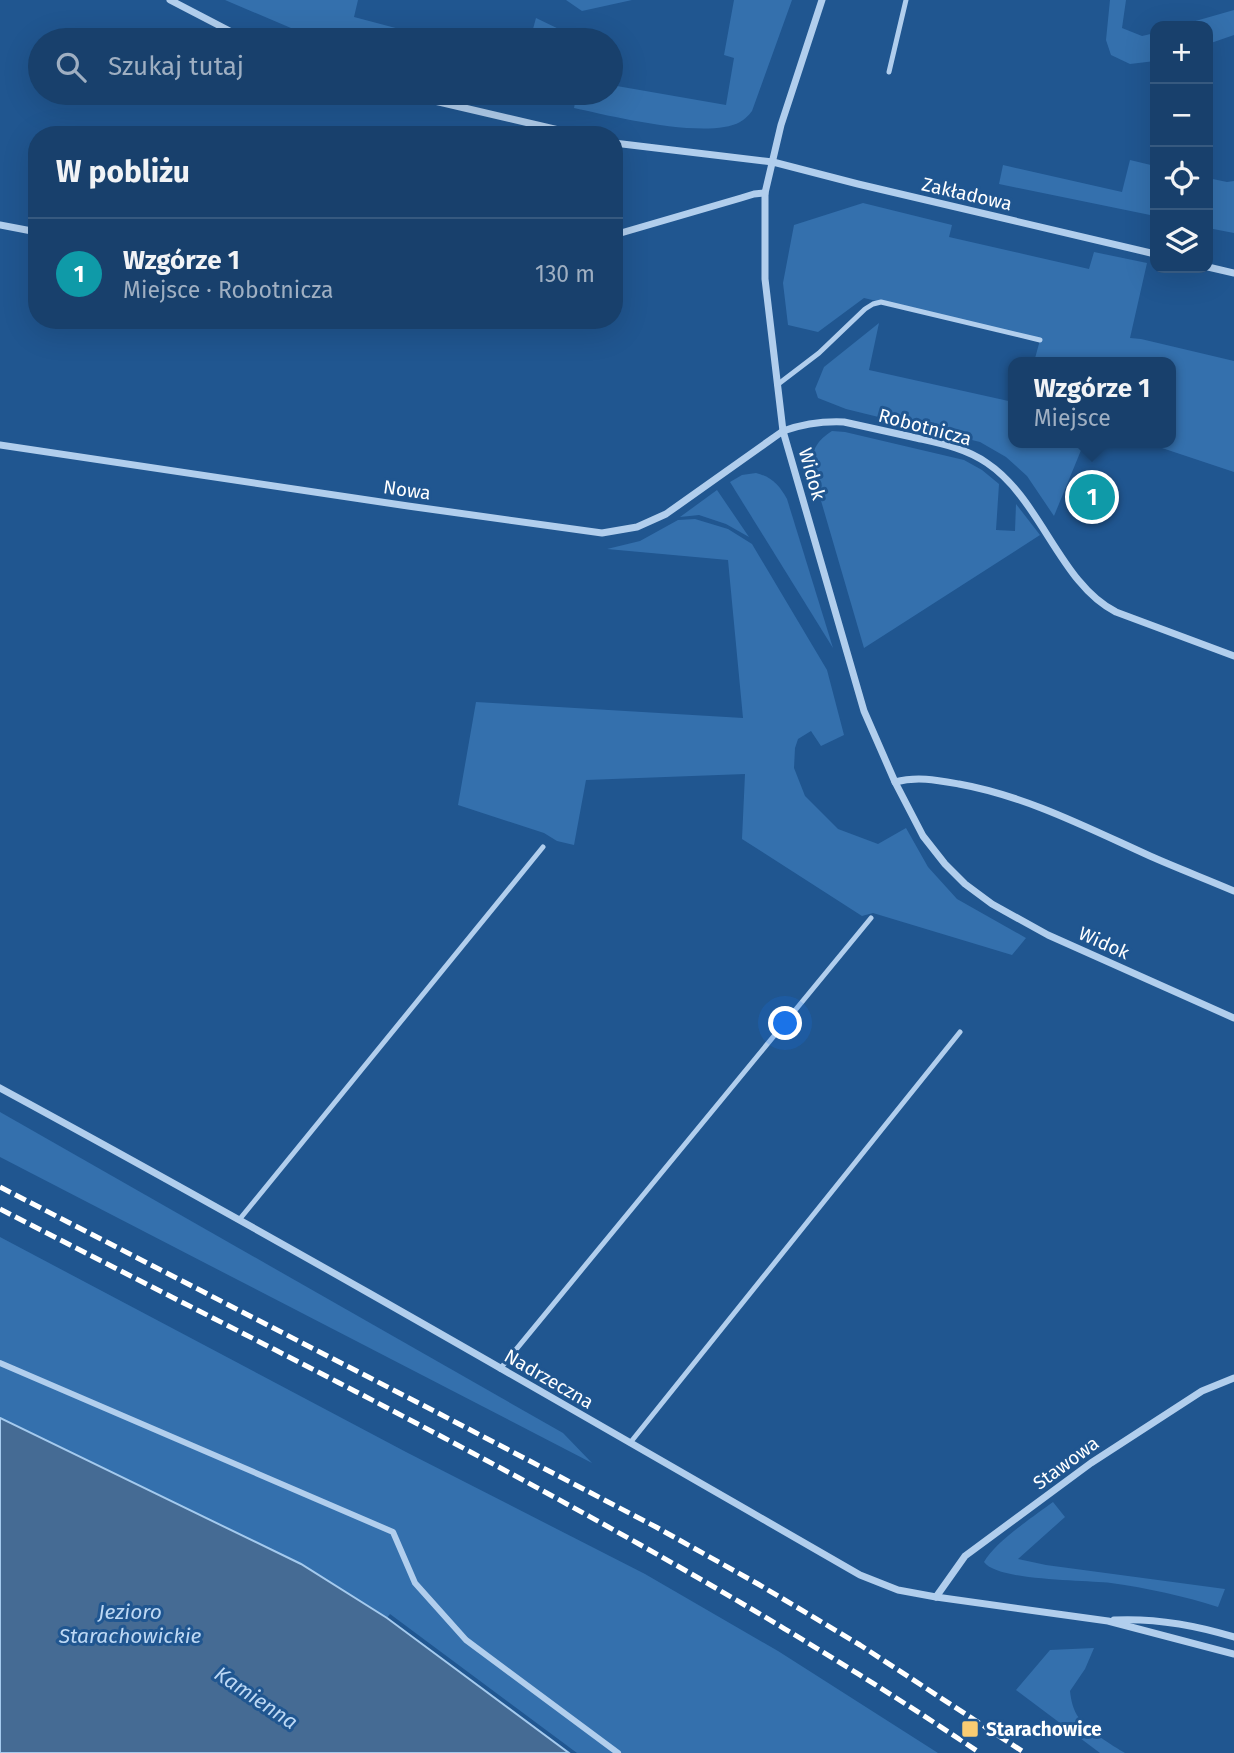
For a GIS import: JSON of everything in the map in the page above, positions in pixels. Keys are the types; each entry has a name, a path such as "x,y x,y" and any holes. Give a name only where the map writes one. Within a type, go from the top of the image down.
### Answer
{"street":[{"path":"170,0 224,28"},
{"name":"Widok","path":"822,0 785,112 765,194 765,279 783,431 863,710 895,782 923,835 945,864 982,897 1048,935 1234,1018"},
{"path":"454,105 540,126"},
{"name":"Zakładowa","path":"623,144 773,162 1150,253"},
{"path":"623,232 754,194 765,194"},
{"path":"0,225 28,230"},
{"path":"1213,268 1234,273"},
{"name":"Robotnicza","path":"783,431 802,424 844,422 961,449 989,464 1010,484 1036,517 1069,568 1084,587 1105,605 1116,612 1234,656"},
{"name":"Nowa","path":"0,445 602,533 637,527 666,514 783,431"},
{"path":"895,782 907,779 940,780 986,789 1106,835 1234,891"},
{"name":"Nadrzeczna","path":"0,1088 398,1309 860,1575 898,1590 1108,1621 1234,1654"},
{"path":"0,1363 393,1531 415,1583 467,1640 618,1753"},
{"name":"Stawowa","path":"936,1597 965,1556 1061,1485 1202,1391 1234,1378"},
{"name":"Nadrzeczna","path":"1108,1621 1139,1619 1172,1623 1234,1637"}],"lane":[{"path":"889,72 906,0"},
{"path":"777,386 819,353 865,309 881,302 1040,340"},
{"path":"239,1220 543,847"},
{"path":"499,1369 871,918"},
{"path":"630,1443 960,1032"}],"shaded area":[{"path":"225,0 358,0 354,17 396,28 291,28"},
{"path":"566,0 632,0 582,11"},
{"path":"734,0 792,0 752,111 742,121 725,127 683,128 574,108 575,105 623,105 623,87 726,105 734,58 724,55"},
{"path":"1110,0 1126,0 1122,28 1142,36 1150,34 1150,62 1130,64 1111,55 1106,40"},
{"path":"1234,10 1234,35 1213,42 1213,21 1196,21"},
{"path":"536,18 557,28 533,28"},
{"path":"1130,160 1150,165 1150,215 999,184 1003,165 1122,192"},
{"path":"1213,179 1234,181 1234,233 1213,229"},
{"path":"863,203 952,225 949,237 1089,269 1094,252 1147,263 1130,338 1234,361 1234,472 1162,448 1176,448 1176,357 1035,357 1040,340 864,298 818,332 788,325 783,283 794,225"},
{"path":"879,323 869,370 1008,401 1008,448 1082,448 1054,516 1027,476 1006,457 980,442 846,409 818,398 815,389 824,367"},
{"path":"832,431 964,460 999,484 996,530 1015,531 1016,504 1040,535 864,648 810,463 817,444"},
{"path":"756,473 775,482 787,499 833,648 730,482 742,475"},
{"path":"717,490 749,537 726,524 699,515 680,517"},
{"path":"695,519 728,529 752,544 827,670 844,735 821,746 811,731 798,739 794,768 805,796 838,829 878,844 906,828 928,867 957,899 1026,938 1012,955 873,913 862,916 742,839 745,774 586,780 574,845 458,805 476,702 743,718 728,560 607,549 640,541 678,520"},
{"path":"0,1112 563,1433 592,1463 0,1157"},
{"path":"0,1237 406,1452 645,1574 778,1651 938,1753 577,1753 390,1614 387,1618 301,1564 0,1418"},
{"path":"1053,1502 1065,1517 1018,1559 1225,1589 1218,1607 1125,1585 1006,1573 984,1562 1006,1538"},
{"path":"1094,1648 1085,1669 1070,1691 1073,1705 1087,1727 1125,1753 1100,1753 1016,1690 1050,1650"}],"water":[{"name":"Jezioro Starachowickie","path":"0,1418 301,1564 387,1618 569,1753 0,1753"}],"railway":[{"path":"0,1187 656,1527 860,1645 1025,1753"},
{"path":"0,1209 374,1401 621,1534 863,1677 980,1753"}],"place":[{"name":"Wzgórze 1","path":"1092,497"},
{"name":"Starachowice","path":"970,1729"}],"water label":[{"name":"Kamienna","path":"256,1698"}]}
